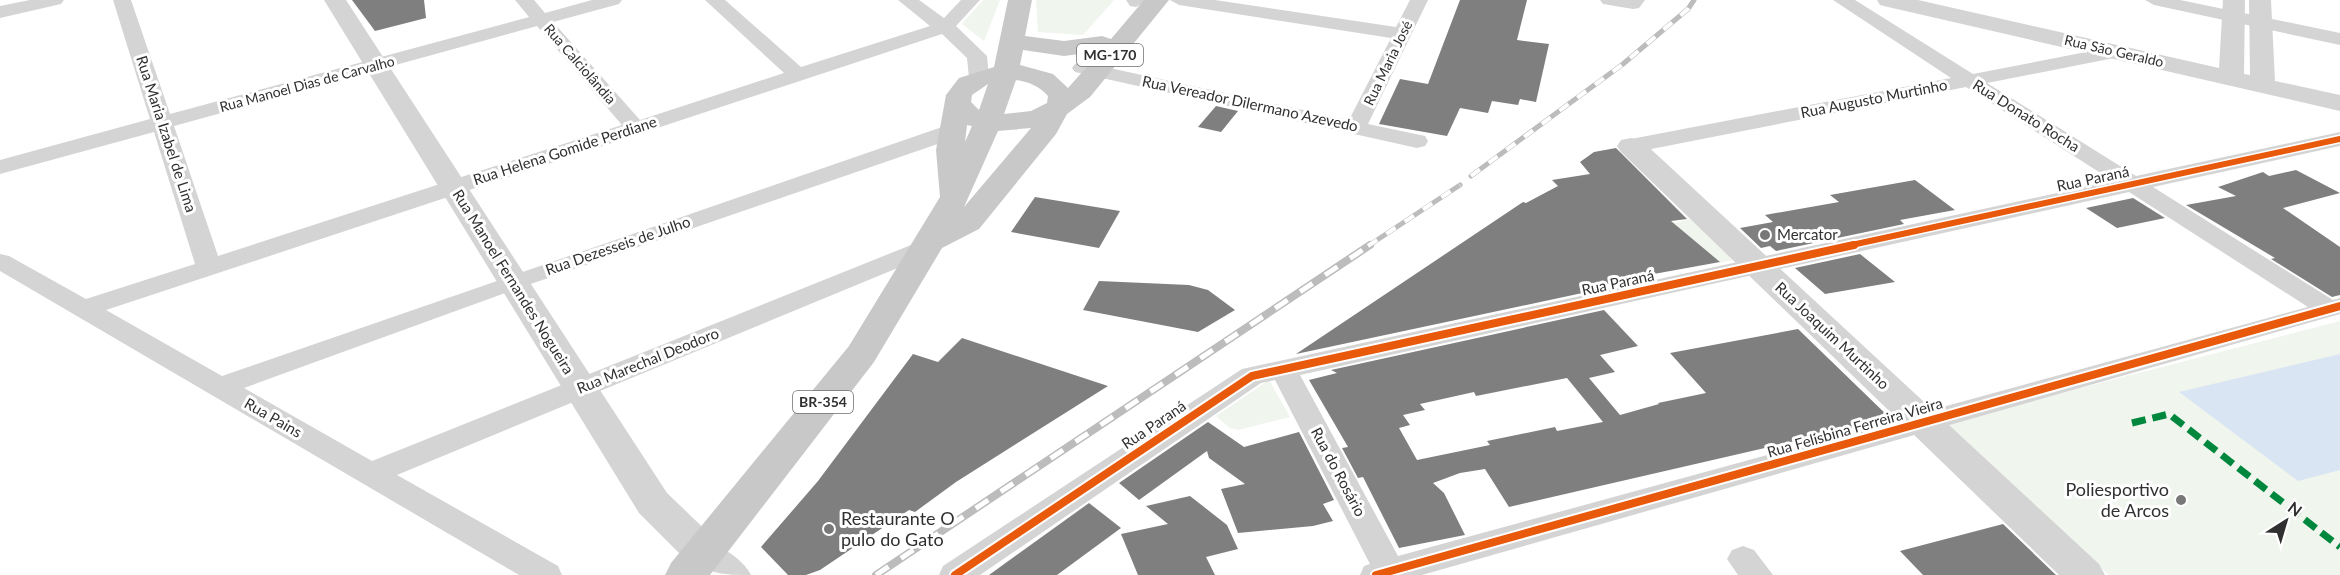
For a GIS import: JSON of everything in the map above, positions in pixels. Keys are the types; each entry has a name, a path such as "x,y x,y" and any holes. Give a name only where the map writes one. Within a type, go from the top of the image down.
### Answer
{"main road":[{"name":"BR-354","path":"709,568 862,354 954,198 988,122 1021,34 1020,0"},
{"name":"MG-170","path":"1057,109 1081,91 1102,43 1141,0"},
{"name":"MG-170","path":"1045,79 1090,70 1141,0"},
{"path":"1021,34 1049,49 1074,50 1102,43"},
{"path":"979,78 998,46 1021,34"},
{"path":"927,245 968,222 1046,128 1057,109 1061,96 1045,79 1021,34"},
{"path":"954,198 949,162 950,132 958,94 966,85 979,78 1006,72 1045,79"},
{"path":"957,103 967,114 988,122 1034,119 1057,109"}],"street":[{"path":"0,12 56,0"},
{"name":"Rua Maria Izabel de Lima","path":"122,0 209,267"},
{"name":"Rua Manoel Fernandes Nogueira","path":"335,0 653,503 709,568"},
{"name":"Rua Calciolândia","path":"524,0 636,128"},
{"name":"Rua Manoel Dias de Carvalho","path":"0,167 613,0"},
{"path":"714,0 798,75"},
{"path":"907,0 945,27 976,56 979,78"},
{"path":"945,27 970,0"},
{"path":"1179,0 1403,34"},
{"name":"Rua Maria José","path":"1356,127 1419,0"},
{"path":"1609,0 1635,2"},
{"name":"Rua Donato Rocha","path":"1842,0 2133,184 2335,308"},
{"name":"Rua São Geraldo","path":"1888,0 2340,103"},
{"path":"2154,0 2261,11 2340,39"},
{"path":"2231,78 2234,8"},
{"path":"2261,11 2263,85"},
{"name":"Rua Helena Gomide Perdiane","path":"83,309 945,27"},
{"name":"Rua Augusto Murtinho","path":"1631,147 2117,52"},
{"name":"Rua Vereador Dilermano Azevedo","path":"1090,70 1417,141"},
{"name":"Rua Dezesseis de Julho","path":"219,387 513,282 950,132"},
{"name":"Rua Paraná","path":"955,575 1252,376 2340,139"},
{"name":"Rua Joaquim Murtinho","path":"1631,147 2085,575"},
{"name":"Rua Marechal Deodoro","path":"370,474 927,245"},
{"name":"Rua Pains","path":"0,261 546,575"},
{"name":"Rua Felisbina Ferreira Vieira","path":"1386,574 2335,308"},
{"name":"Rua do Rosário","path":"1283,369 1386,574"}],"shaded area":[{"path":"983,0 1000,0 984,41 962,24"},
{"path":"1036,0 1114,0 1083,35 1038,32"},
{"path":"1690,219 1737,259 1720,263 1674,223"},
{"name":"Poliesportivo de Arcos","path":"2340,321 2340,575 2109,575 1937,425"},
{"path":"1269,380 1290,417 1238,430 1230,428 1216,416"}],"water":[{"path":"2340,354 2340,470 2298,481 2179,392"}],"building":[{"path":"352,0 424,0 426,18 375,31"},
{"path":"1460,0 1527,0 1517,40 1549,44 1536,102 1520,99 1518,105 1492,101 1488,113 1460,108 1447,136 1379,124 1400,79 1428,84"},
{"path":"1216,106 1238,111 1221,132 1198,127"},
{"path":"1616,148 1687,219 1671,221 1720,262 1626,279 1585,290 1587,292 1296,354 1523,202 1526,203 1558,186 1552,180 1590,174 1580,162 1594,152"},
{"path":"2296,170 2340,193 2283,208 2340,247 2340,295 2332,297 2271,259 2275,258 2186,205 2236,196 2218,187 2263,172 2269,176"},
{"path":"1915,180 1955,210 1900,220 1904,224 1776,251 1770,246 1761,248 1740,228 1773,222 1765,215 1839,202 1830,195"},
{"path":"1035,197 1120,211 1099,248 1011,232"},
{"path":"2133,198 2165,218 2117,228 2086,208"},
{"path":"1860,254 1895,282 1825,294 1795,268"},
{"path":"1099,281 1189,285 1208,290 1235,310 1198,332 1083,310"},
{"path":"1604,310 1638,346 1600,355 1615,372 1589,378 1620,415 1658,403 1706,393 1670,353 1798,329 1891,419 1509,507 1485,469 1460,473 1433,483 1444,493 1465,535 1399,548 1363,477 1358,478 1342,448 1348,447 1309,380 1337,373 1331,370","holes":["1567,378 1603,422 1557,431 1555,427 1487,441 1490,445 1417,460 1399,428 1410,425 1403,415 1425,410 1420,404 1474,392 1476,396"]},
{"path":"962,338 1108,386 956,482 915,512 909,510 820,570 806,575 788,575 761,547 818,481 913,354 938,362"},
{"path":"1208,422 1244,447 1299,432 1334,500 1323,504 1333,521 1313,526 1238,533 1221,489 1245,484 1209,458 1207,451 1139,500 1119,483"},
{"path":"1190,496 1227,525 1238,549 1206,557 1215,575 1138,575 1121,534 1168,524 1146,506"},
{"path":"1089,503 1121,528 1057,575 989,575"},
{"path":"2003,524 2056,575 1923,575 1900,551"}],"railway":[{"path":"1471,176 1623,64 1688,9 1694,0"},
{"path":"1368,246 1460,185"},
{"path":"876,575 1370,245"}],"marked path":[{"path":"2132,423 2169,414 2340,547"}],"cycle path":[{"path":"955,575 1252,376 2340,139"},
{"path":"1376,575 2340,306"}],"place":[{"name":"Mercator","path":"1765,235"},
{"name":"Poliesportivo de Arcos","path":"2181,500"},
{"name":"Restaurante O pulo do Gato","path":"829,529"}]}
